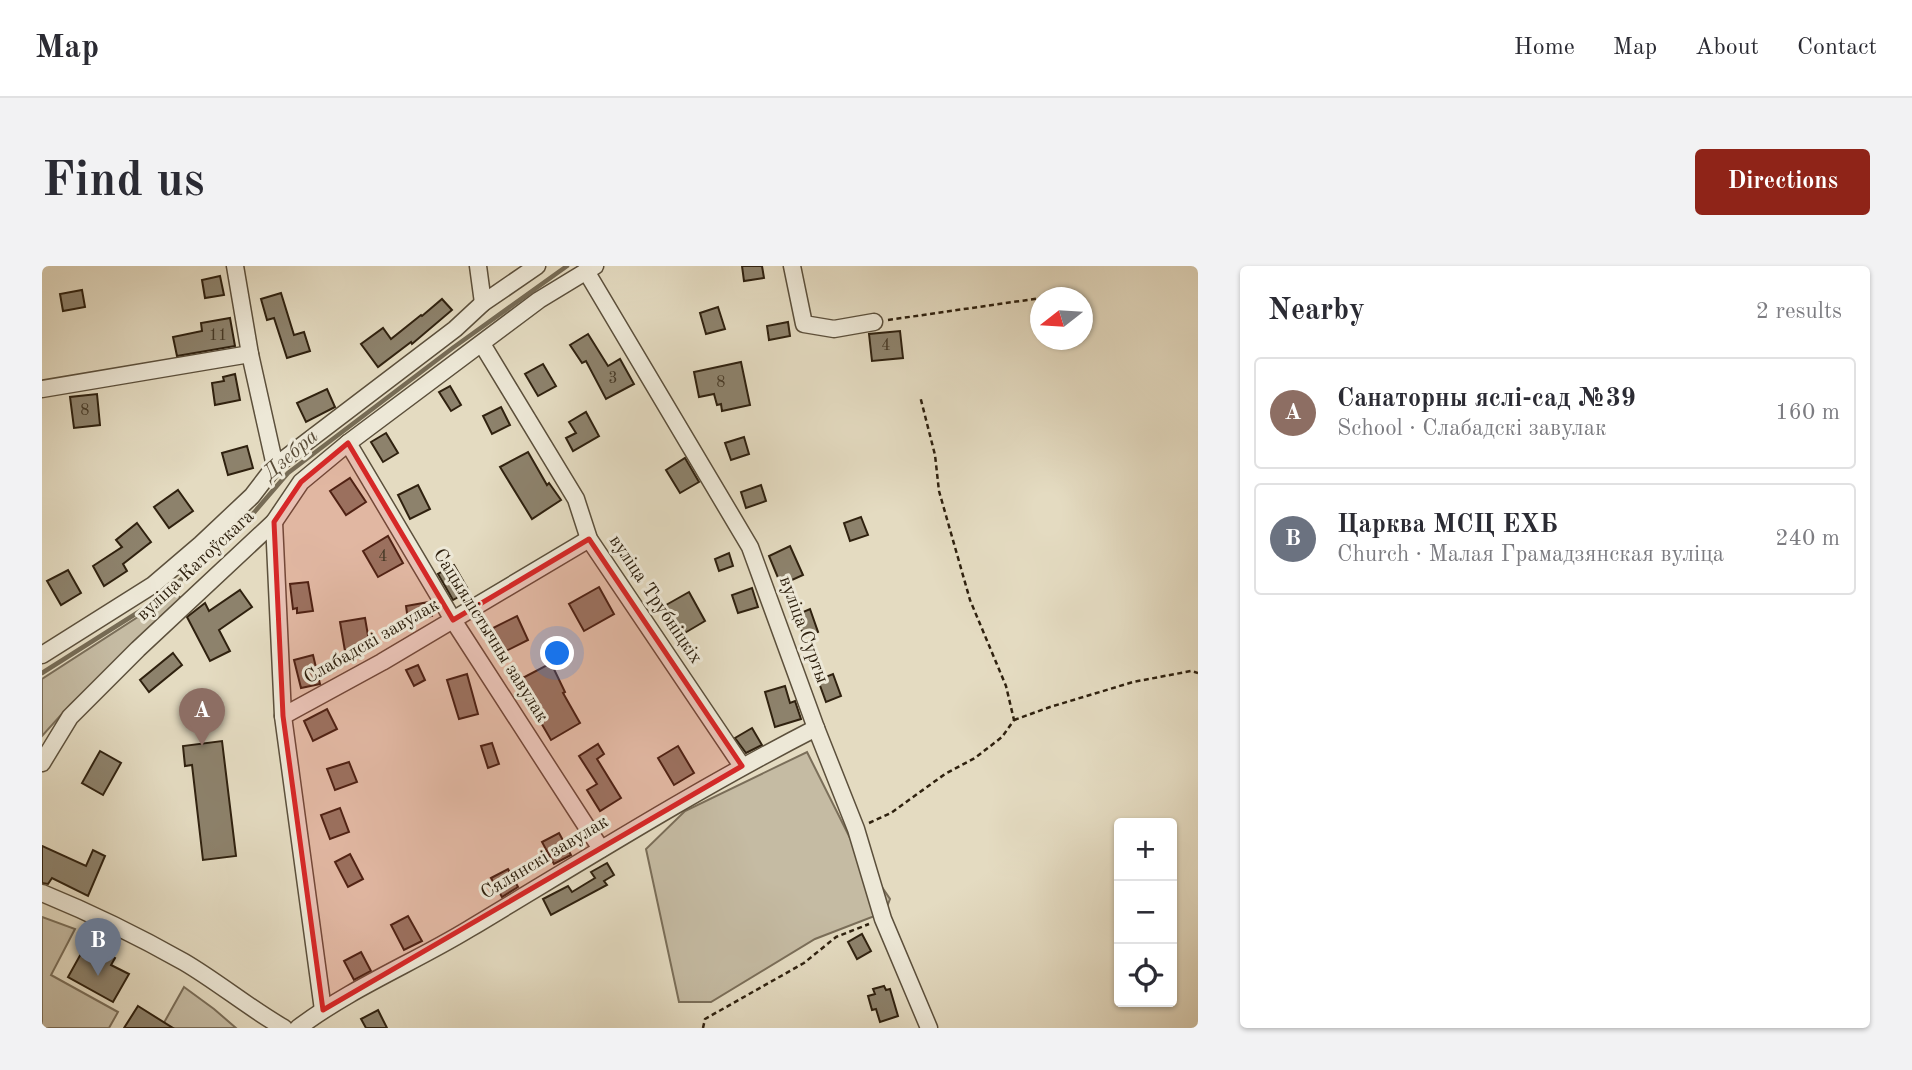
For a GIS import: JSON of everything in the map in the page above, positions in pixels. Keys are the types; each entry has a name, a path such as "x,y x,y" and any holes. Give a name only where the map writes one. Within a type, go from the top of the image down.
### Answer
{"street":[{"path":"235,266 250,354 275,466"},
{"path":"478,266 483,303"},
{"name":"вуліца Катоўскага","path":"42,655 153,585 252,496 275,466 444,338 483,303 537,266"},
{"path":"792,266 804,324 834,328 874,322"},
{"name":"вуліца Катоўскага","path":"42,763 71,717 138,649 274,522 301,482 348,443 539,300 590,268"},
{"name":"вуліца Сурты","path":"590,268 750,547 816,728 856,828 883,919 929,1028"},
{"name":"вуліца Трубніцкіх","path":"482,344 576,499 589,539 742,766"},
{"path":"42,389 250,354"},
{"name":"Сацыялістычны завулак","path":"348,443 453,620 601,849"},
{"name":"Слабадскі завулак","path":"274,522 283,716 323,1010"},
{"name":"Слабадскі завулак","path":"283,716 382,662 589,539"},
{"name":"Сялянскі завулак","path":"298,1028 323,1010 466,931 742,766 816,728"},
{"path":"42,893 103,919 186,963 284,1028"}],"path":[{"path":"874,322 1030,300"},
{"path":"920,396 935,455 939,491 970,600 1006,687 1014,720"},
{"path":"856,828 891,813 945,774 975,758 1002,737 1014,720 1133,682 1191,671 1198,673"},
{"path":"703,1028 705,1019 804,963 835,937 883,919"}],"highlighted area":[{"path":"348,443 453,620 589,539 742,766 323,1010 283,716 274,522 301,482"}],"shaded area":[{"path":"175,593 182,599 70,705 42,736 42,679"},
{"path":"807,752 854,846 890,899 885,912 815,939 711,1002 679,1002 646,849 685,811"},
{"path":"42,917 75,929 51,975 118,1012 109,1028 42,1028"},
{"path":"184,987 214,1009 236,1028 161,1028"}],"building":[{"path":"742,266 762,266 764,278 744,281"},
{"path":"220,276 224,295 205,298 202,280"},
{"path":"82,290 85,307 63,311 60,294"},
{"path":"281,293 294,335 304,332 310,351 287,358 274,318 267,320 261,299"},
{"path":"442,299 452,310 412,344 411,342 378,367 361,344 383,328 391,339"},
{"path":"718,307 725,329 706,334 700,313"},
{"path":"230,318 235,346 177,356 173,337 202,331 201,323"},
{"path":"788,322 790,336 769,340 767,326"},
{"path":"900,331 903,358 872,361 869,334"},
{"path":"588,334 608,366 620,359 634,384 606,399 586,361 582,363 570,345"},
{"path":"741,362 750,405 722,411 714,394 699,397 694,372"},
{"path":"543,364 556,386 538,396 525,374"},
{"path":"235,374 240,400 215,405 212,383 224,381 223,377"},
{"path":"450,386 461,405 451,411 439,392"},
{"path":"327,389 335,407 306,422 297,403"},
{"path":"97,394 100,425 74,428 70,397"},
{"path":"501,407 510,425 492,434 483,416"},
{"path":"586,412 599,436 573,451 566,438 576,433 569,422"},
{"path":"386,433 398,453 383,462 371,442"},
{"path":"744,437 749,454 731,460 725,443"},
{"path":"247,446 253,468 228,475 222,453"},
{"path":"528,452 547,485 549,483 561,500 532,519 500,467"},
{"path":"685,458 699,482 680,493 666,470"},
{"path":"350,478 366,502 346,515 330,491"},
{"path":"418,485 430,509 410,519 398,495"},
{"path":"761,485 766,501 746,508 741,492"},
{"path":"178,490 193,511 169,528 154,507"},
{"path":"861,517 868,535 850,541 844,523"},
{"path":"137,523 151,542 123,564 127,571 104,586 93,566 122,547 116,540"},
{"path":"388,536 403,563 378,577 363,551"},
{"path":"790,546 803,575 781,585 769,556"},
{"path":"729,553 733,566 719,571 715,559"},
{"path":"454,565 469,591 453,600 438,574"},
{"path":"68,570 81,593 61,605 47,581"},
{"path":"308,582 313,611 297,613 297,608 293,609 290,584"},
{"path":"599,587 614,614 584,631 569,604"},
{"path":"752,588 758,607 738,613 732,595"},
{"path":"240,590 252,607 219,630 230,651 210,661 187,617 205,603 209,611"},
{"path":"689,592 705,621 683,634 666,605"},
{"path":"429,602 432,616 408,620 406,606"},
{"path":"810,609 818,632 804,637 796,615"},
{"path":"517,616 528,640 500,654 489,630"},
{"path":"365,618 370,647 345,651 340,622"},
{"path":"173,653 182,665 149,692 140,680"},
{"path":"313,655 320,684 301,688 294,660"},
{"path":"551,663 565,692 563,693 580,723 551,740 515,682"},
{"path":"418,665 425,680 414,686 406,670"},
{"path":"467,674 478,714 459,719 447,680"},
{"path":"833,674 841,696 826,702 818,680"},
{"path":"785,686 790,703 795,701 801,719 775,727 765,692"},
{"path":"327,709 337,729 313,741 304,721"},
{"path":"752,728 762,745 746,753 735,738"},
{"path":"222,741 236,856 203,860 192,765 185,766 183,746"},
{"path":"492,743 499,764 488,768 481,746"},
{"path":"598,744 604,754 597,759 621,798 600,811 587,790 597,784 579,756"},
{"path":"678,746 694,773 674,785 658,758"},
{"path":"100,751 121,763 103,795 82,783"},
{"path":"349,762 357,782 335,790 327,769"},
{"path":"340,808 349,832 330,839 321,815"},
{"path":"559,833 571,855 554,864 542,842"},
{"path":"42,846 86,866 93,850 105,856 88,896 52,878 48,884 42,883"},
{"path":"350,854 363,879 348,887 335,862"},
{"path":"607,863 614,875 604,881 607,885 551,915 543,899 568,886 572,892 595,878 591,872"},
{"path":"508,869 518,887 502,897 491,878"},
{"path":"408,916 422,941 404,950 391,925"},
{"path":"862,934 871,951 857,959 848,942"},
{"path":"83,950 100,959 104,951 115,958 111,965 129,974 113,1002 68,977"},
{"path":"361,952 371,971 354,980 344,961"},
{"path":"884,986 886,990 890,989 898,1016 880,1022 876,1009 872,1010 868,996 875,994 873,989"},
{"path":"138,1006 173,1028 124,1028"},
{"path":"378,1010 387,1028 366,1028 361,1019"}],"waterway":[{"name":"Дзебра","path":"42,673 156,601 239,530 288,473 454,347 567,266"}],"place":[{"name":"Санаторны яслі-сад №39","path":"202,746"},
{"name":"Царква МСЦ ЕХБ","path":"98,976"}]}
